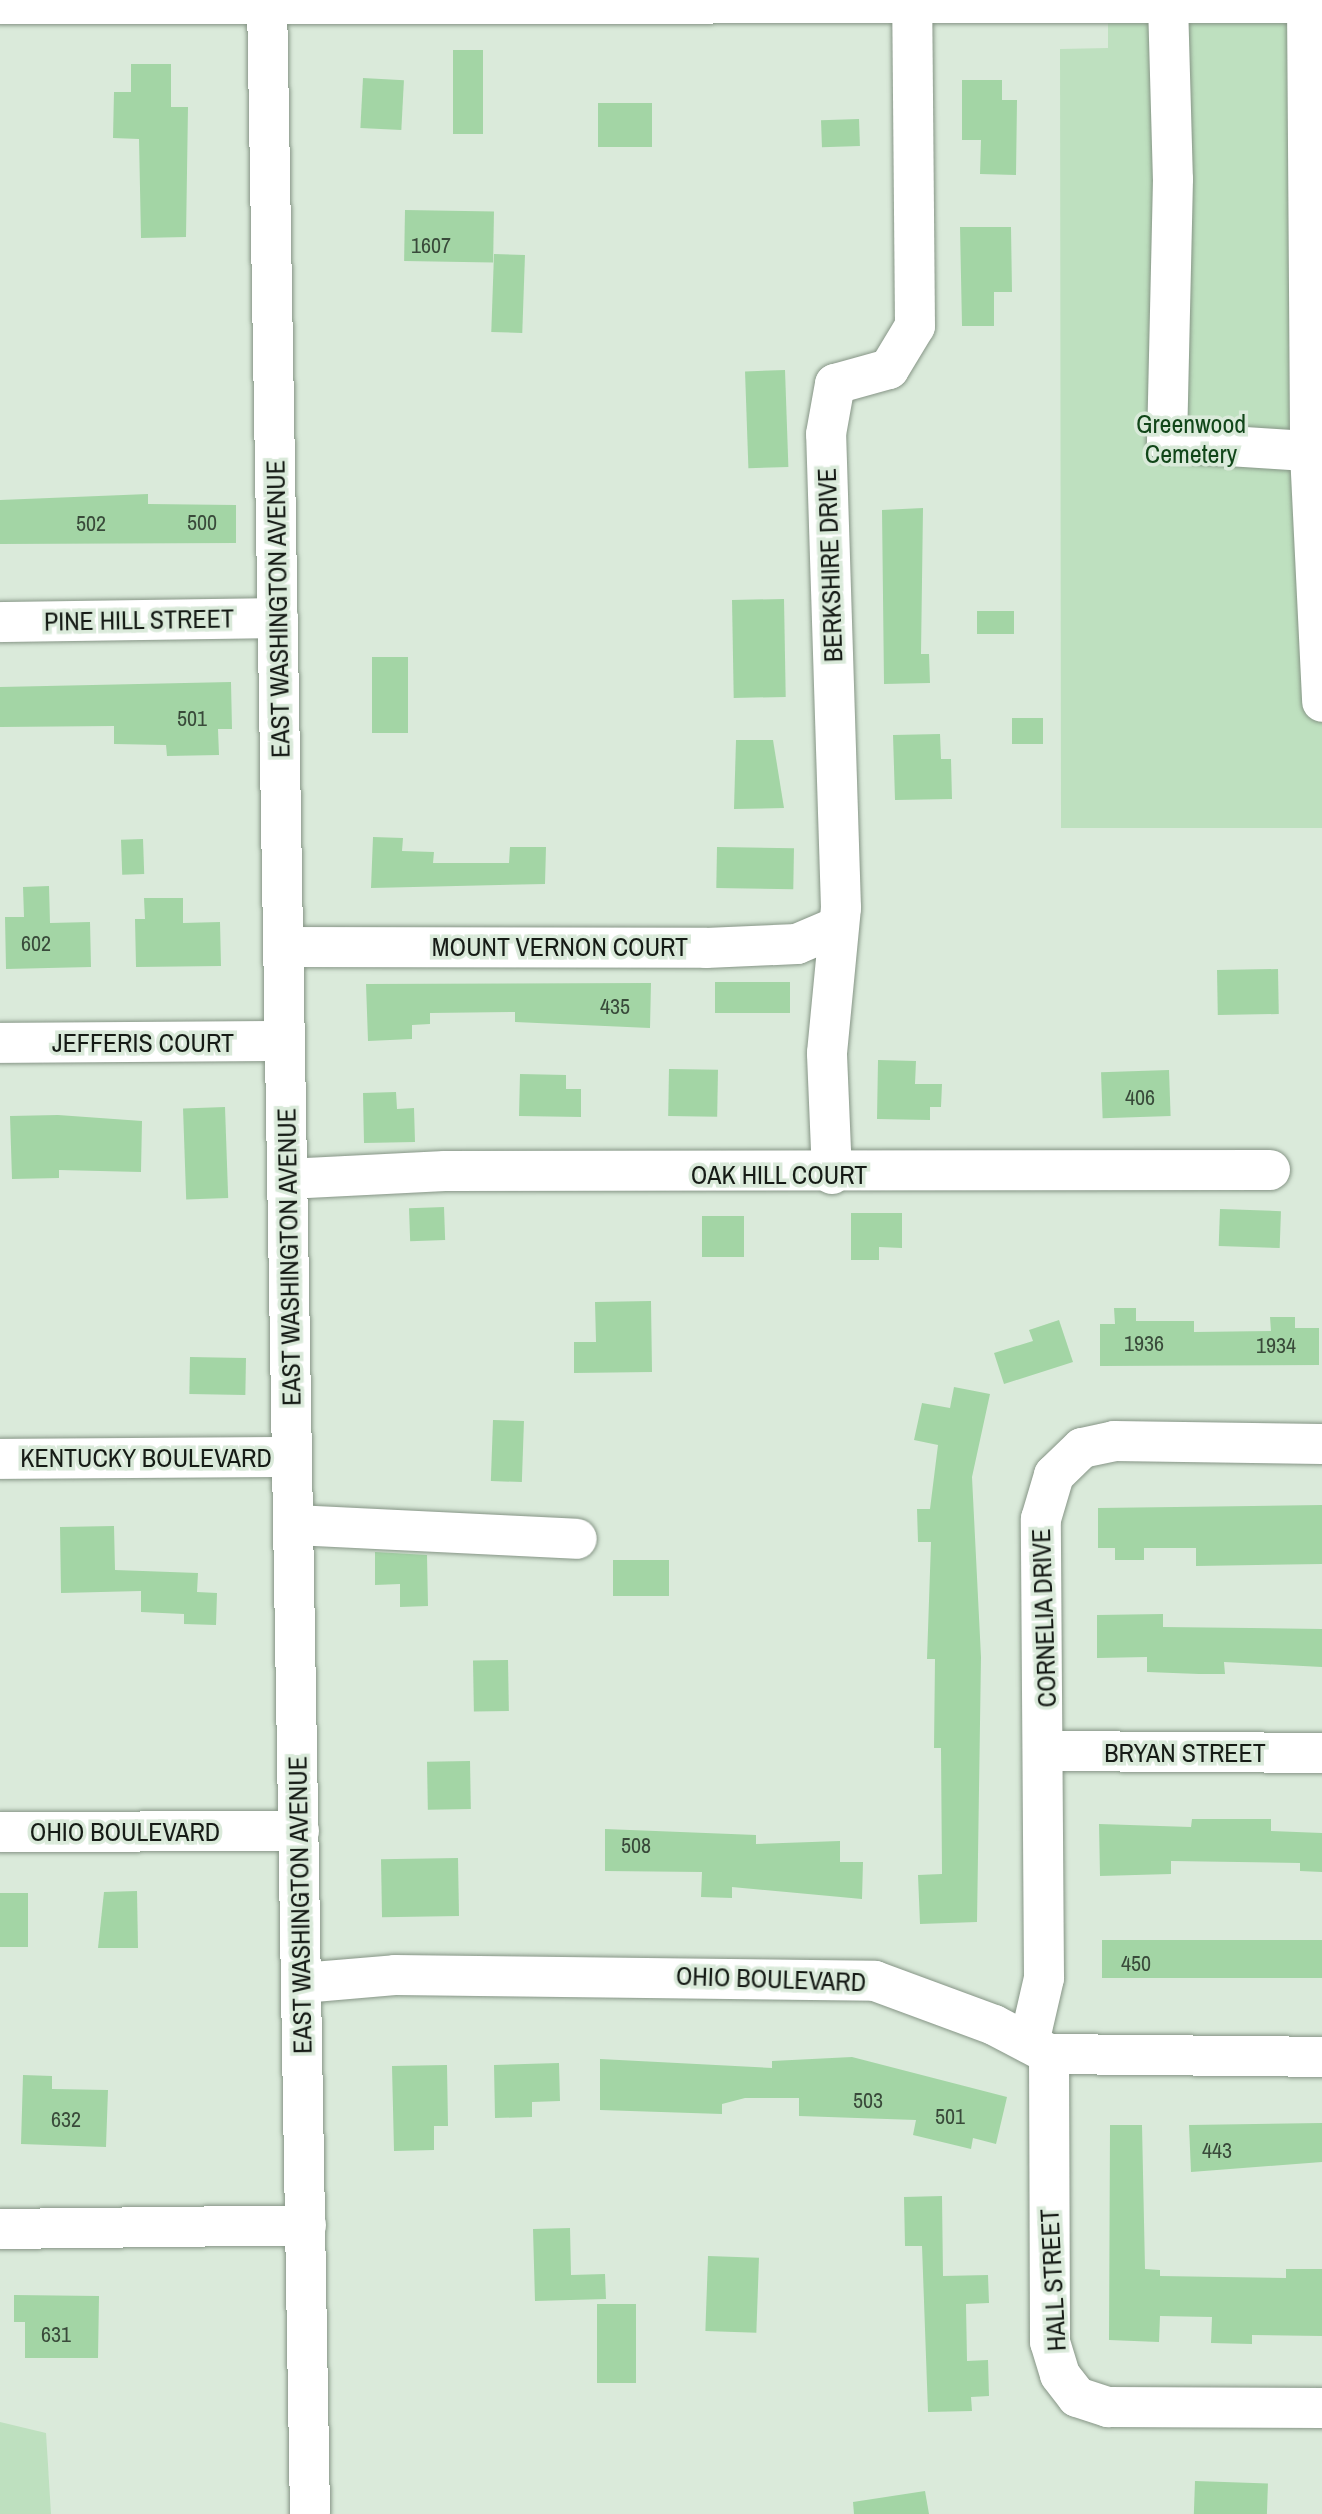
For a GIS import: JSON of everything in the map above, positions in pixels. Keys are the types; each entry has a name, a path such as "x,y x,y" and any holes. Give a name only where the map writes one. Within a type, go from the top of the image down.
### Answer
{"street":[{"path":"0,4 912,5 1285,2 1314,224 1322,702"},
{"name":"EAST WASHINGTON AVENUE","path":"268,3 310,2514"},
{"path":"1168,3 1173,179 1167,442 1316,452"},
{"name":"BERKSHIRE DRIVE","path":"832,1174 833,929 841,908 826,434 835,384 889,369 915,326 912,5"},
{"name":"PINE HILL STREET","path":"0,622 278,618"},
{"name":"MOUNT VERNON COURT","path":"283,947 706,948 797,944 833,929"},
{"name":"JEFFERIS COURT","path":"0,1043 285,1041"},
{"name":"OAK HILL COURT","path":"287,1179 445,1171 832,1174 1270,1170"},
{"name":"CORNELIA DRIVE","path":"1039,2048 1044,1978 1048,1751 1041,1519 1043,1498 1068,1458 1114,1441 1322,1444"},
{"name":"KENTUCKY BOULEVARD","path":"0,1459 292,1457"},
{"path":"294,1525 577,1539"},
{"name":"BRYAN STREET","path":"1048,1751 1322,1753"},
{"name":"OHIO BOULEVARD","path":"0,1832 299,1831"},
{"name":"OHIO BOULEVARD","path":"302,1983 395,1975 875,1981 1039,2048 1322,2057"},
{"name":"HALL STREET","path":"1039,2048 1050,2342 1060,2375 1077,2397 1108,2407 1322,2408"},
{"path":"0,2229 306,2225"}],"green space":[{"name":"Greenwood Cemetery","path":"1108,0 1322,0 1322,828 1061,828 1060,49 1108,48"},
{"path":"0,2422 46,2433 51,2514 0,2514"}],"building":[{"path":"453,50 483,50 483,134 453,134"},
{"path":"131,64 171,64 171,107 188,107 186,237 141,238 139,139 113,138 114,92 131,92"},
{"path":"363,78 404,80 401,130 360,128"},
{"path":"962,80 1002,80 1002,100 1017,100 1016,175 980,174 981,140 962,140"},
{"path":"598,103 652,103 652,147 598,147"},
{"path":"859,119 860,146 822,147 821,120"},
{"path":"405,210 494,212 493,263 404,261"},
{"path":"960,227 1011,227 1012,292 994,292 994,326 962,326"},
{"path":"494,254 525,255 522,333 491,332"},
{"path":"785,370 788,467 748,468 745,371"},
{"path":"148,494 148,504 236,505 236,543 0,544 0,500"},
{"path":"923,508 921,654 929,654 930,683 884,684 882,510"},
{"path":"784,599 786,697 734,698 732,600"},
{"path":"977,611 1014,611 1014,634 977,634"},
{"path":"372,657 408,657 408,733 372,733"},
{"path":"231,682 232,729 218,729 219,755 167,756 166,745 114,744 114,726 0,727 0,687"},
{"path":"1012,718 1043,718 1043,744 1012,744"},
{"path":"940,734 941,759 951,759 952,799 895,800 893,735"},
{"path":"736,740 773,740 784,808 734,809"},
{"path":"373,837 403,838 402,851 434,852 433,863 509,863 510,847 546,847 545,884 371,888"},
{"path":"143,839 144,874 122,875 121,840"},
{"path":"717,847 794,848 793,889 716,888"},
{"path":"49,886 50,923 90,922 91,967 6,969 5,917 24,917 23,887"},
{"path":"144,898 183,898 183,923 220,922 221,966 136,967 135,919 145,919"},
{"path":"1278,969 1279,1014 1218,1015 1217,970"},
{"path":"715,982 790,982 790,1013 715,1013"},
{"path":"651,983 650,1028 515,1022 515,1012 430,1013 430,1024 412,1025 412,1039 368,1041 366,984"},
{"path":"878,1060 916,1061 915,1084 942,1084 941,1107 930,1107 930,1120 877,1119"},
{"path":"669,1069 718,1070 717,1117 668,1116"},
{"path":"1169,1070 1171,1116 1103,1118 1101,1072"},
{"path":"520,1074 566,1075 566,1089 581,1089 581,1117 519,1116"},
{"path":"396,1092 397,1109 414,1108 415,1142 364,1143 363,1093"},
{"path":"225,1107 228,1198 186,1199 183,1108"},
{"path":"58,1115 142,1121 141,1172 59,1170 59,1178 12,1179 10,1116"},
{"path":"444,1207 445,1240 410,1241 409,1208"},
{"path":"1220,1209 1281,1211 1280,1248 1219,1246"},
{"path":"851,1213 902,1213 902,1248 879,1247 879,1260 851,1260"},
{"path":"702,1216 744,1216 744,1257 702,1257"},
{"path":"651,1301 652,1372 574,1373 574,1342 596,1342 595,1302"},
{"path":"1114,1308 1136,1308 1136,1321 1194,1321 1194,1332 1271,1331 1270,1317 1295,1317 1295,1328 1319,1328 1319,1365 1100,1366 1100,1324 1115,1324"},
{"path":"1059,1320 1073,1362 1004,1384 994,1353 1033,1341 1029,1330"},
{"path":"190,1357 246,1358 245,1395 189,1394"},
{"path":"954,1387 990,1394 972,1477 981,1657 977,1922 920,1924 918,1875 942,1874 941,1748 934,1748 935,1659 927,1659 931,1542 918,1542 917,1509 930,1509 938,1445 914,1440 922,1403 950,1408"},
{"path":"493,1420 524,1421 522,1482 491,1481"},
{"path":"1322,1505 1322,1564 1196,1566 1196,1548 1144,1548 1144,1560 1115,1560 1115,1548 1098,1548 1098,1508"},
{"path":"114,1526 115,1570 198,1573 197,1592 217,1593 216,1625 184,1624 184,1614 141,1612 141,1591 61,1593 60,1527"},
{"path":"375,1552 427,1555 428,1606 400,1607 400,1584 375,1585"},
{"path":"613,1560 669,1560 669,1596 613,1596"},
{"path":"1163,1614 1163,1627 1322,1629 1322,1667 1224,1662 1225,1674 1147,1672 1147,1657 1097,1658 1097,1615"},
{"path":"508,1660 509,1711 474,1712 473,1661"},
{"path":"470,1761 471,1809 428,1810 427,1762"},
{"path":"1192,1819 1271,1819 1271,1831 1322,1833 1322,1872 1300,1871 1300,1863 1171,1861 1171,1874 1100,1876 1099,1824 1191,1827"},
{"path":"605,1829 756,1835 756,1844 840,1841 840,1862 863,1862 862,1899 732,1887 732,1898 701,1897 702,1872 605,1871"},
{"path":"458,1858 459,1916 382,1917 381,1859"},
{"path":"137,1891 138,1948 98,1948 104,1892"},
{"path":"0,1893 28,1893 28,1947 0,1947"},
{"path":"1102,1940 1322,1940 1322,1978 1102,1978"},
{"path":"852,2057 1007,2097 996,2144 973,2138 971,2149 913,2135 916,2120 799,2116 799,2098 745,2098 722,2104 722,2114 600,2110 600,2059 772,2068 772,2061"},
{"path":"559,2063 560,2101 532,2102 532,2117 495,2118 494,2065"},
{"path":"447,2065 448,2126 434,2126 434,2150 394,2151 392,2066"},
{"path":"23,2075 52,2076 52,2089 108,2090 106,2147 21,2144"},
{"path":"1322,2123 1322,2162 1191,2172 1189,2125"},
{"path":"1110,2125 1142,2125 1145,2269 1160,2270 1160,2276 1286,2278 1286,2269 1322,2269 1322,2336 1252,2335 1252,2344 1211,2343 1212,2317 1160,2316 1159,2342 1109,2340"},
{"path":"942,2196 943,2276 988,2275 989,2303 966,2304 967,2361 988,2360 989,2396 971,2397 972,2411 928,2412 922,2246 905,2246 904,2197"},
{"path":"570,2228 571,2275 605,2274 606,2299 535,2301 533,2229"},
{"path":"708,2256 759,2258 756,2333 705,2331"},
{"path":"14,2295 99,2296 98,2358 25,2358 25,2322 14,2322"},
{"path":"597,2304 636,2304 636,2383 597,2383"},
{"path":"1195,2481 1268,2484 1267,2514 1194,2514"},
{"path":"925,2491 929,2514 854,2514 853,2502"}]}
